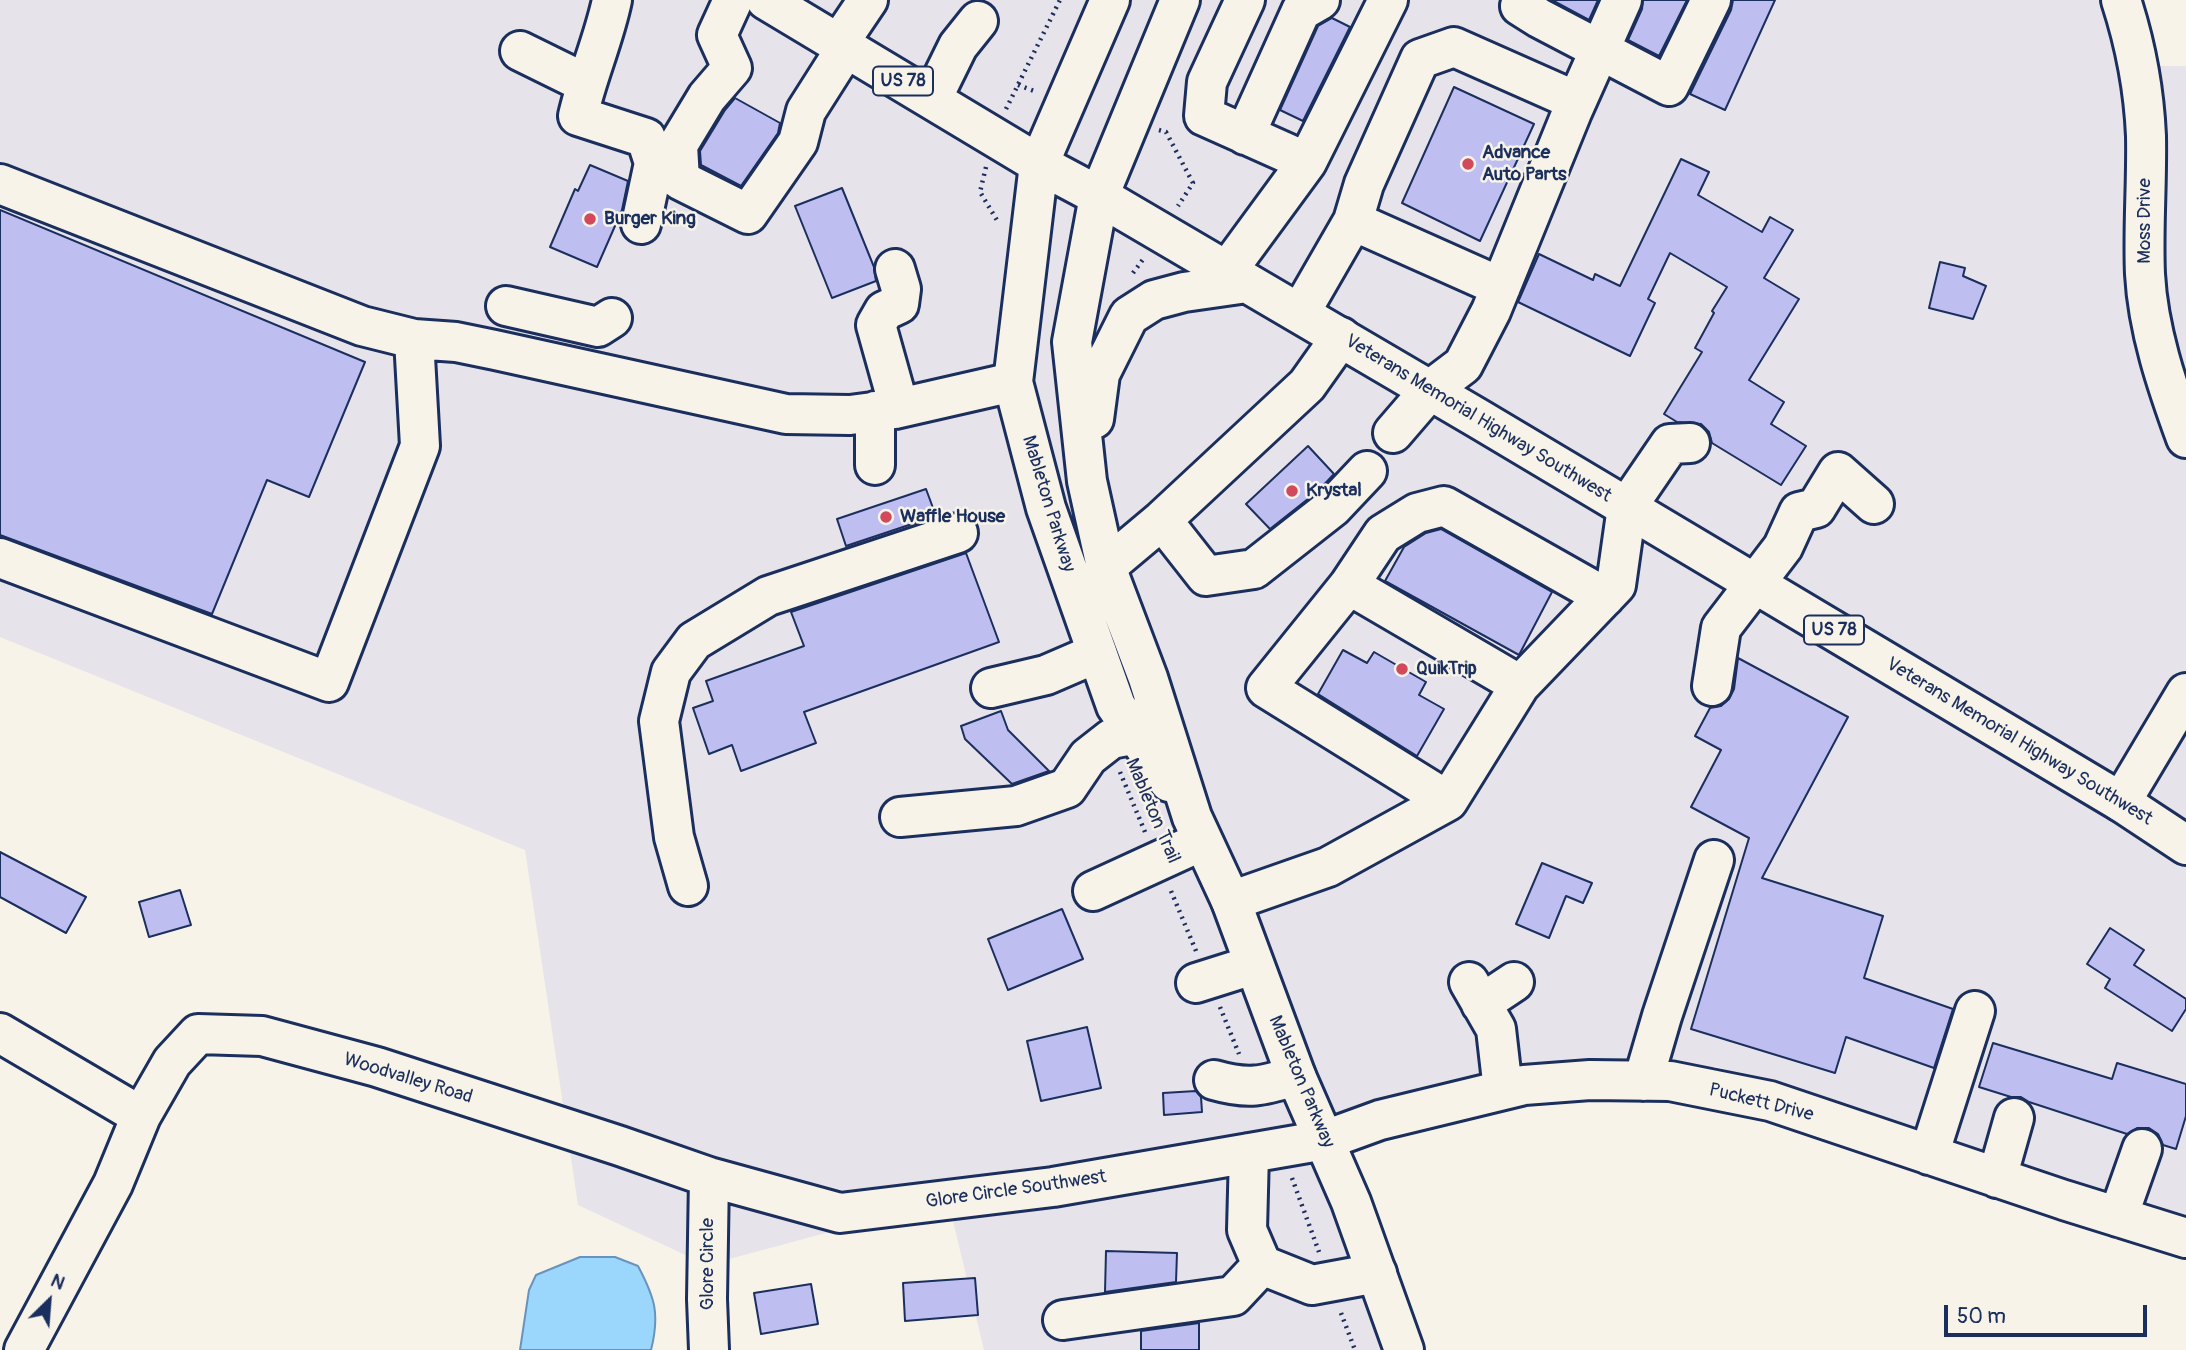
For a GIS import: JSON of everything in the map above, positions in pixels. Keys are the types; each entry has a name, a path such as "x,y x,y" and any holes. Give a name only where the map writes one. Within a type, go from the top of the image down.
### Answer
{"main road":[{"path":"733,0 717,35 732,68 707,97 678,145 679,168 680,180 748,214 798,142 806,111 868,0"},
{"name":"Veterans Memorial Highway Southwest","path":"765,0 1039,164 1300,313 1627,506 2121,802 2186,845"},
{"name":"Mableton Parkway","path":"1110,0 1039,164 1013,382 1046,508 1116,706 1122,738 1197,829"},
{"name":"Mableton Parkway","path":"1180,0 1099,197 1072,342 1087,481 1106,567 1148,678 1197,829 1231,901 1296,1076 1325,1140 1377,1273 1404,1350"},
{"path":"1245,0 1207,82 1204,116 1307,162"},
{"path":"1245,135 1301,11 1320,0"},
{"path":"1087,481 1100,374 1129,316 1154,300 1237,277 1307,162 1388,0"},
{"path":"1523,0 1520,6 1669,86 1711,0"},
{"path":"1393,433 1430,390 1463,365 1491,311 1576,102 1622,0"},
{"path":"582,99 616,6"},
{"name":"Moss Drive","path":"2133,9 2146,137 2145,276 2151,318 2169,390 2186,439"},
{"path":"932,99 958,46 978,21"},
{"path":"1300,313 1353,221 1364,184 1420,59 1454,47 1576,102"},
{"path":"520,51 582,99 646,138 654,163 641,224"},
{"path":"0,184 362,326 414,339 456,342 495,350 786,414 840,416 887,409 1013,382"},
{"path":"1353,221 1501,287"},
{"path":"875,465 887,409 876,325 884,311 899,304 901,289 895,270"},
{"path":"495,350 507,298 598,327 612,318"},
{"path":"1106,567 1162,520 1307,385 1341,337"},
{"path":"0,558 330,682 420,446 414,339"},
{"path":"1231,901 1328,867 1448,801 1520,685 1616,585 1627,506 1670,444 1690,443"},
{"path":"1162,520 1206,576 1254,569 1333,507 1367,471"},
{"path":"1712,686 1721,628 1783,547 1799,512 1815,508 1838,472 1874,504"},
{"path":"1448,801 1266,688 1349,585 1383,534 1417,513 1444,506 1605,597"},
{"path":"688,886 674,837 659,721 671,672 694,641 768,596 958,533"},
{"path":"1349,585 1520,685"},
{"path":"991,688 1046,675 1097,653"},
{"path":"2121,802 2186,693"},
{"path":"900,817 1016,806 1067,788 1088,757 1122,738"},
{"path":"1093,891 1158,861 1197,829"},
{"path":"1643,1081 1714,860"},
{"path":"1202,981 1253,965"},
{"path":"1503,1090 1496,1029 1475,993 1514,982"},
{"path":"1928,1154 1975,1012"},
{"path":"0,1033 141,1116"},
{"name":"Woodvalley Road","path":"24,1350 113,1184 141,1116 172,1062 198,1034 262,1036 377,1067 709,1177"},
{"path":"1214,1080 1238,1087 1296,1076"},
{"name":"Puckett Drive","path":"1325,1140 1380,1120 1524,1085 1590,1080 1670,1082 1770,1101 1997,1178 2186,1238"},
{"path":"1997,1178 2014,1118"},
{"name":"Glore Circle Southwest","path":"709,1177 840,1213 1053,1187 1325,1140"},
{"path":"2118,1217 2142,1149"},
{"path":"1264,1151 1247,1230 1262,1265 1312,1285 1377,1273"},
{"name":"Glore Circle","path":"709,1177 709,1350"},
{"path":"1063,1320 1233,1296 1262,1265"}],"path":[{"path":"1018,85 1060,0"},
{"path":"993,136 980,192 998,219 999,231"},
{"name":"Mableton Trail","path":"1122,738 1158,861 1202,981 1253,1086"},
{"path":"1264,1151 1330,1282 1355,1350"}],"shaded area":[{"path":"0,0 2144,0 2160,66 2186,66 2186,1218 2052,1183 1715,1066 1666,1083 1319,1117 1398,1350 984,1350 948,1200 707,1265 578,1205 525,850 0,637"}],"water":[{"path":"580,1257 615,1257 638,1266 654,1306 655,1326 651,1350 520,1350 529,1290 536,1275"}],"building":[{"path":"1552,0 1598,0 1589,20"},
{"path":"1643,0 1687,0 1659,56 1628,40 1642,9"},
{"path":"1733,0 1775,0 1725,110 1690,94 1731,10"},
{"path":"1332,18 1350,27 1303,121 1280,110 1318,26"},
{"name":"Advance Auto Parts","path":"1454,87 1534,124 1480,241 1402,203"},
{"path":"735,98 780,123 778,133 741,186 701,165 700,151"},
{"path":"1681,159 1709,172 1698,195 1762,232 1770,217 1793,230 1764,278 1799,299 1749,380 1784,402 1771,424 1806,446 1781,485 1712,443 1709,432 1701,424 1677,422 1664,414 1702,352 1695,348 1714,313 1712,311 1727,287 1670,253 1648,299 1655,303 1630,356 1518,302 1539,254 1593,280 1595,274 1620,286"},
{"name":"Burger King","path":"590,165 628,181 622,210 597,267 550,247 575,189 578,191"},
{"path":"842,188 874,267 876,281 832,298 795,206"},
{"path":"0,210 365,362 309,497 267,480 212,614 0,535"},
{"path":"1940,262 1965,268 1963,276 1986,286 1973,319 1929,308"},
{"name":"Krystal","path":"1308,446 1334,474 1318,491 1270,529 1246,504"},
{"name":"Waffle House","path":"926,489 936,516 846,546 837,519"},
{"path":"1441,529 1552,592 1519,655 1385,581 1404,547 1426,533"},
{"path":"966,553 999,642 804,712 816,743 741,771 732,745 709,754 693,708 713,701 706,681 804,646 791,612"},
{"path":"1343,650 1367,663 1374,652 1426,682 1419,695 1444,709 1417,756 1318,694"},
{"path":"1738,658 1848,717 1762,878 1883,916 1864,978 1953,1009 1934,1068 1846,1037 1835,1073 1691,1029 1749,838 1691,807 1721,750 1695,736 1710,708 1721,706 1729,699 1734,689"},
{"path":"1001,711 1008,730 1049,771 1012,784 965,739 961,726"},
{"path":"0,852 86,897 66,933 0,897"},
{"path":"1542,863 1592,883 1583,903 1566,896 1549,938 1516,924"},
{"path":"180,890 191,925 149,937 139,902"},
{"path":"1062,909 1083,959 1008,990 988,939"},
{"path":"2110,928 2144,950 2134,965 2186,999 2186,1009 2172,1031 2105,988 2110,979 2087,964"},
{"path":"1087,1027 1101,1088 1041,1101 1027,1041"},
{"path":"1993,1043 2112,1079 2117,1063 2186,1084 2186,1116 2176,1149 2163,1145 2158,1134 2149,1128 2137,1128 2127,1134 2021,1097 2011,1097 1979,1087"},
{"path":"1196,1091 1201,1097 1202,1112 1164,1115 1163,1093"},
{"path":"1106,1251 1177,1253 1176,1282 1105,1292"},
{"path":"975,1278 978,1315 905,1321 903,1283"},
{"path":"811,1284 818,1324 761,1334 754,1293"},
{"path":"1199,1323 1199,1350 1141,1350 1141,1331"}],"place":[{"name":"Advance Auto Parts","path":"1468,164"},
{"name":"Burger King","path":"590,219"},
{"name":"Krystal","path":"1292,491"},
{"name":"Waffle House","path":"886,517"},
{"name":"QuikTrip","path":"1402,669"}]}
